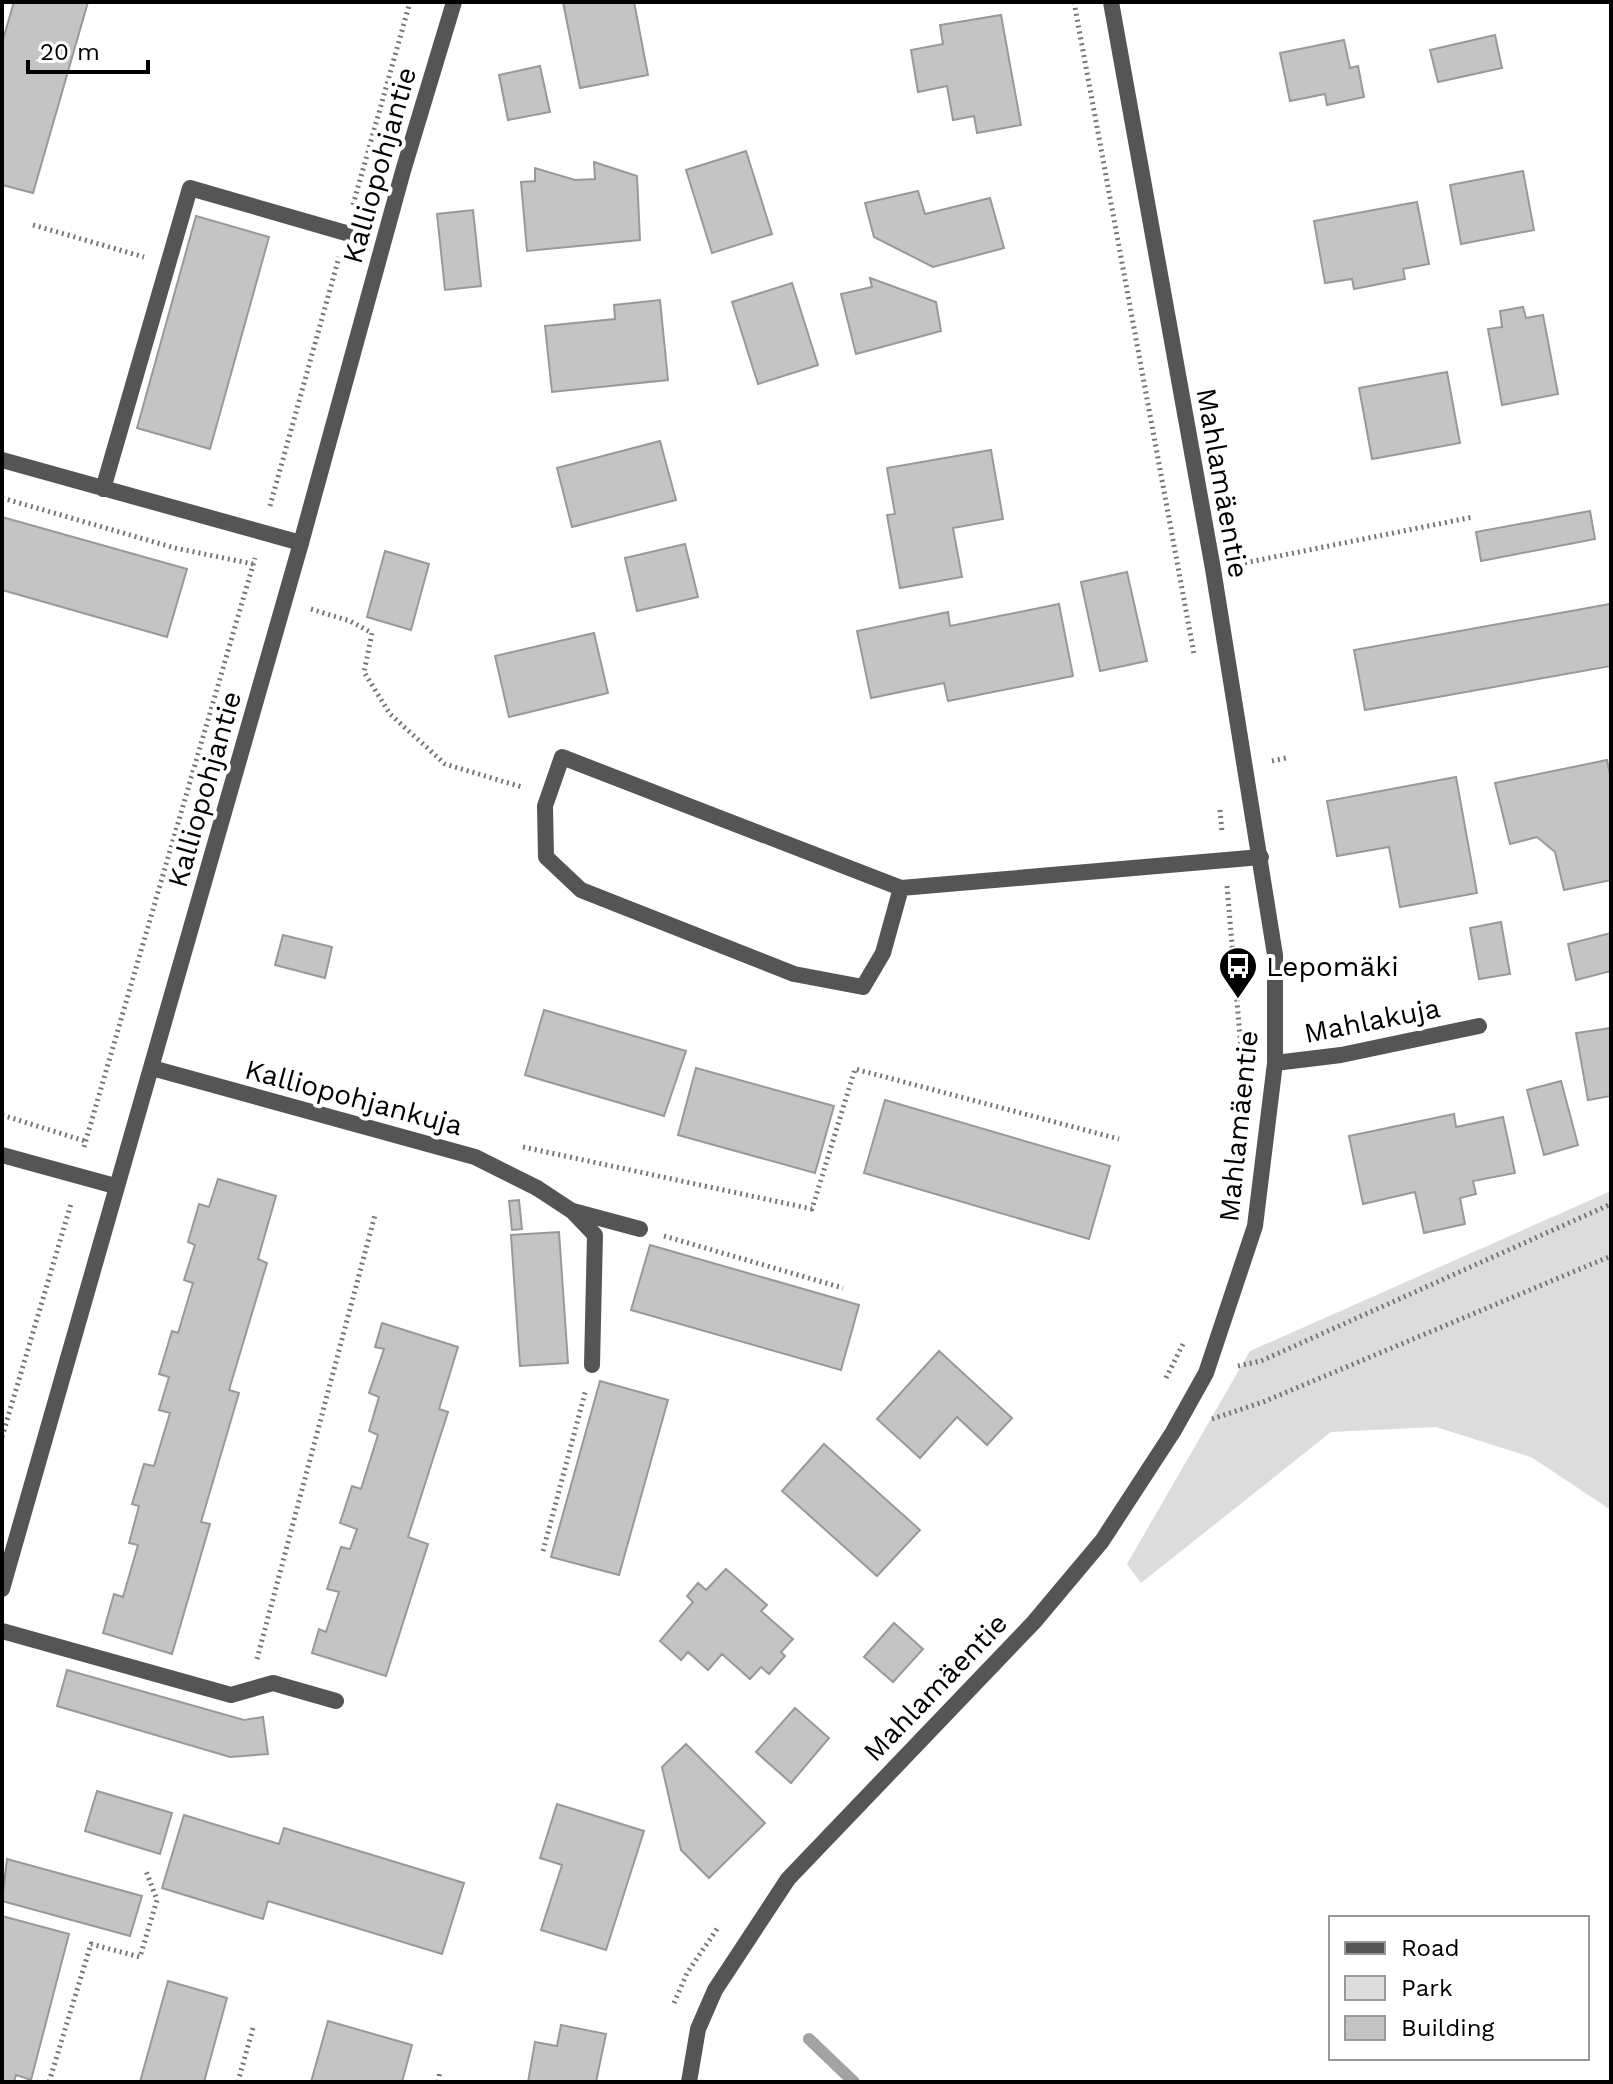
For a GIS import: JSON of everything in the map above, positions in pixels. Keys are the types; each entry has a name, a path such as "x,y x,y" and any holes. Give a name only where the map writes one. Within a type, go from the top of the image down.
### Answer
{"street":[{"name":"Kalliopohjantie","path":"2,1589 301,543 403,171 454,2"},
{"name":"Mahlamäentie","path":"689,2082 698,2029 715,1990 788,1879 1034,1622 1102,1541 1173,1432 1206,1373 1255,1226 1275,1063 1275,955 1213,569 1111,2"},
{"path":"103,489 190,188 346,233"},
{"path":"2,460 301,543"},
{"path":"901,888 883,953 863,987 794,974 581,890 546,857 545,806 562,757 901,888 1261,857"},
{"name":"Mahlakuja","path":"1275,1063 1341,1055 1479,1026"},
{"name":"Kalliopohjankuja","path":"152,1068 475,1157 537,1188 572,1211"},
{"path":"2,1155 115,1186"},
{"path":"572,1211 640,1229"},
{"path":"572,1211 595,1235 592,1365"},
{"path":"2,1631 231,1695 273,1683 336,1701"}],"path":[{"path":"2,1437 262,534 410,2"},
{"path":"1074,2 1197,667"},
{"path":"33,225 168,263"},
{"path":"2,498 175,548 253,564"},
{"path":"1213,569 1473,517"},
{"path":"350,621 372,633 364,672 390,714 445,764 548,796"},
{"path":"1219,803 1243,1077"},
{"path":"475,1157 529,1146 812,1209 855,1069 1119,1139"},
{"path":"2,1115 85,1141"},
{"path":"1206,1373 1261,1361 1611,1204"},
{"path":"249,1690 375,1215"},
{"path":"640,1229 843,1288"},
{"path":"1173,1432 1263,1402 1611,1256"},
{"path":"1163,1386 1187,1335"},
{"path":"543,1551 592,1365"},
{"path":"49,2082 91,1944 140,1957 157,1900 146,1871"},
{"path":"673,2007 693,1962 728,1914"},
{"path":"238,2082 253,2028"},
{"path":"438,2082 440,2071"}],"green space":[{"path":"1611,1191 1611,1510 1531,1457 1436,1427 1331,1432 1141,1583 1127,1564 1250,1351"}],"building":[{"path":"14,2 88,2 33,193 2,185 2,43"},
{"path":"563,2 634,2 648,75 580,88"},
{"path":"1001,15 1021,125 977,133 974,116 953,120 947,86 918,92 911,50 943,44 940,25"},
{"path":"1495,35 1502,68 1438,82 1430,50"},
{"path":"1344,40 1350,68 1358,66 1364,97 1327,105 1325,94 1290,101 1280,53"},
{"path":"540,66 550,112 508,120 499,75"},
{"path":"746,151 772,234 712,253 686,170"},
{"path":"594,162 637,176 640,240 527,251 521,182 535,181 535,168 575,180 595,179"},
{"path":"1523,171 1534,230 1461,244 1450,185"},
{"path":"918,191 925,214 990,198 1004,248 933,267 874,237 865,203"},
{"path":"1417,202 1429,264 1403,269 1405,279 1354,289 1352,279 1325,283 1314,221"},
{"path":"473,210 481,286 445,290 437,214"},
{"path":"196,216 269,237 210,449 137,428"},
{"path":"870,278 936,302 941,331 856,354 841,294 872,287"},
{"path":"792,283 818,365 758,384 732,302"},
{"path":"660,300 668,380 552,392 545,326 615,319 614,305"},
{"path":"1523,307 1526,318 1543,315 1558,394 1502,405 1488,329 1502,327 1500,311"},
{"path":"1447,372 1460,443 1372,459 1359,388"},
{"path":"660,441 676,500 572,527 557,468"},
{"path":"991,450 1003,519 953,528 962,577 900,588 887,515 895,514 887,468"},
{"path":"1590,511 1595,539 1481,561 1476,532"},
{"path":"2,517 187,569 167,637 2,590"},
{"path":"685,544 698,597 637,611 625,558"},
{"path":"385,551 429,564 411,630 367,617"},
{"path":"1127,572 1147,661 1100,671 1081,582"},
{"path":"1059,604 1073,676 948,701 944,683 871,698 857,631 948,612 950,626"},
{"path":"1610,604 1611,666 1365,710 1354,650"},
{"path":"594,633 608,693 509,717 495,656"},
{"path":"1607,760 1611,780 1611,880 1564,890 1555,852 1537,837 1510,844 1495,783"},
{"path":"1456,777 1477,893 1400,907 1389,847 1337,856 1327,801"},
{"path":"1501,922 1510,974 1479,979 1470,928"},
{"path":"1611,933 1611,971 1576,980 1568,944"},
{"path":"283,935 332,947 325,978 275,965"},
{"path":"544,1010 686,1051 664,1116 525,1075"},
{"path":"1611,1028 1611,1096 1588,1100 1576,1033"},
{"path":"696,1068 834,1106 815,1173 678,1135"},
{"path":"1561,1081 1578,1145 1544,1155 1527,1090"},
{"path":"885,1100 1110,1166 1089,1239 864,1173"},
{"path":"1454,1114 1456,1127 1503,1117 1515,1173 1473,1181 1476,1194 1460,1198 1465,1224 1424,1233 1415,1192 1363,1204 1349,1136"},
{"path":"218,1179 276,1196 258,1259 267,1263 229,1390 239,1393 201,1522 210,1524 172,1654 103,1633 114,1594 123,1597 138,1545 129,1543 139,1506 132,1504 144,1464 154,1466 170,1413 159,1410 169,1377 159,1374 172,1331 178,1333 193,1283 184,1280 195,1245 188,1242 199,1204 209,1207"},
{"path":"519,1200 522,1229 512,1230 509,1201"},
{"path":"559,1232 568,1363 520,1366 511,1235"},
{"path":"650,1245 859,1305 841,1370 631,1310"},
{"path":"382,1323 458,1347 439,1409 448,1412 408,1537 428,1544 386,1676 312,1653 319,1629 326,1632 339,1592 327,1589 341,1547 350,1549 357,1529 340,1523 352,1486 361,1489 378,1435 369,1431 379,1397 369,1393 384,1349 375,1347"},
{"path":"939,1351 1012,1418 987,1445 957,1417 920,1458 877,1419"},
{"path":"600,1381 668,1400 619,1575 551,1557"},
{"path":"824,1444 920,1530 877,1576 782,1491"},
{"path":"726,1569 767,1605 761,1611 793,1639 781,1652 785,1656 769,1674 761,1667 750,1679 722,1654 708,1670 688,1652 681,1660 660,1641 693,1602 687,1596 698,1583 706,1590"},
{"path":"894,1623 923,1649 893,1682 864,1657"},
{"path":"67,1670 244,1720 263,1717 268,1754 230,1757 57,1706"},
{"path":"795,1708 829,1738 791,1783 756,1752"},
{"path":"686,1744 765,1823 709,1878 681,1850 662,1767"},
{"path":"97,1791 172,1813 160,1854 85,1831"},
{"path":"557,1804 644,1831 606,1950 541,1930 562,1865 540,1858"},
{"path":"184,1815 279,1844 284,1828 464,1883 442,1954 268,1901 263,1919 162,1888"},
{"path":"7,1859 142,1896 130,1936 2,1901"},
{"path":"2,1916 69,1934 31,2080 16,2075 14,2082 2,2082"},
{"path":"168,1981 227,1998 204,2082 140,2082"},
{"path":"328,2021 412,2045 402,2082 311,2082"},
{"path":"561,2025 606,2034 596,2082 528,2082 535,2042 557,2046"}],"waterway":[{"path":"809,2039 854,2082"}],"place":[{"name":"Lepomäki","path":"1238,1000"}]}
